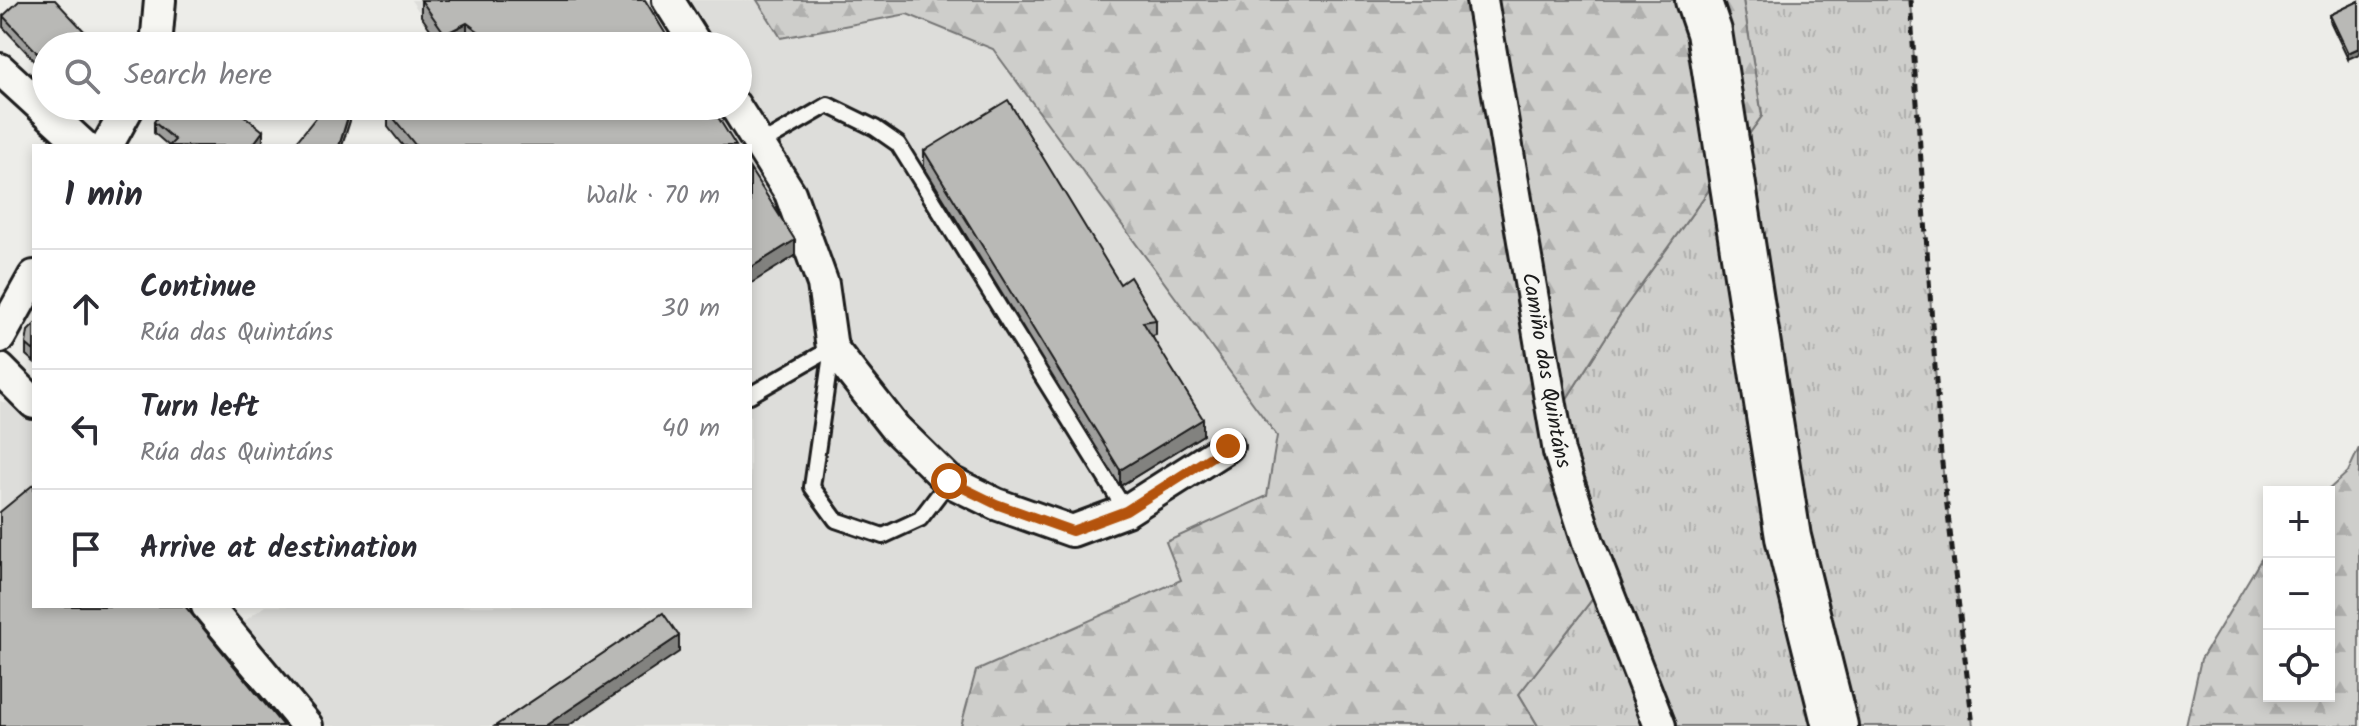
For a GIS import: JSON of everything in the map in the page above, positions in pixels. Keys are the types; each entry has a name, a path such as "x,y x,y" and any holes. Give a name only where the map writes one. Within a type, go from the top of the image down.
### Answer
{"highway":[{"path":"1698,0 1709,32 1788,537 1835,726"}],"street":[{"path":"157,32 160,0"},
{"path":"668,0 688,32"},
{"name":"Camiño das Quintáns","path":"1482,0 1559,452 1588,542 1660,726"},
{"path":"0,69 32,98"},
{"path":"56,120 82,144"},
{"path":"108,144 121,120"},
{"path":"744,120 790,193 823,284 832,348 895,428 949,481 996,504 1072,531 1126,511 1228,446"},
{"path":"0,337 32,280"},
{"path":"0,369 32,401"},
{"path":"209,608 307,726"}],"lane":[{"path":"759,145 828,105 875,128 898,144 1126,511"},
{"path":"752,394 832,348"},
{"path":"832,348 812,487 836,520 883,536 920,519 949,481"}],"path":[{"path":"1910,0 1941,455 1973,726"}],"shaded area":[{"path":"411,0 757,0 782,37 907,14 993,49 1277,436 1267,496 1166,542 1181,580 976,671 961,726 0,726 0,401 19,407 32,420 32,608 189,608 216,642 262,608 752,608 752,144 401,144 388,127 395,120 752,120 752,32 433,32"}],"green space":[{"path":"757,0 1743,0 1762,116 1625,307 1554,419 1604,584 1519,694 1538,726 961,726 976,671 1181,580 1166,542 1267,496 1277,436 993,49 907,14 781,38"},
{"path":"1743,0 1910,0 1941,455 1973,726 1538,726 1519,694 1604,584 1554,419 1625,307 1762,116"},
{"path":"2359,448 2359,726 2186,726 2201,659 2263,556 2263,702 2335,702 2333,486 2348,472"}],"building":[{"path":"20,0 55,0 85,32 32,32 32,47 3,16"},
{"path":"421,0 645,0 664,32 477,32 467,23 444,32"},
{"path":"2359,1 2359,48 2348,53 2330,15"},
{"path":"1008,100 1120,284 1130,277 1156,320 1143,322 1203,419 1120,470 924,151"},
{"path":"249,120 263,131 253,144 171,144 175,140 154,122"},
{"path":"314,120 347,120 340,144 295,144"},
{"path":"395,120 720,120 735,144 414,144"},
{"path":"752,172 795,240 752,267"},
{"path":"32,327 32,349 26,344 28,331"},
{"path":"32,486 32,608 187,608 283,726 0,726 0,512"},
{"path":"663,613 679,636 545,726 495,726"}],"route":[{"path":"949,481 996,504 1072,531 1126,511 1228,446"}]}
